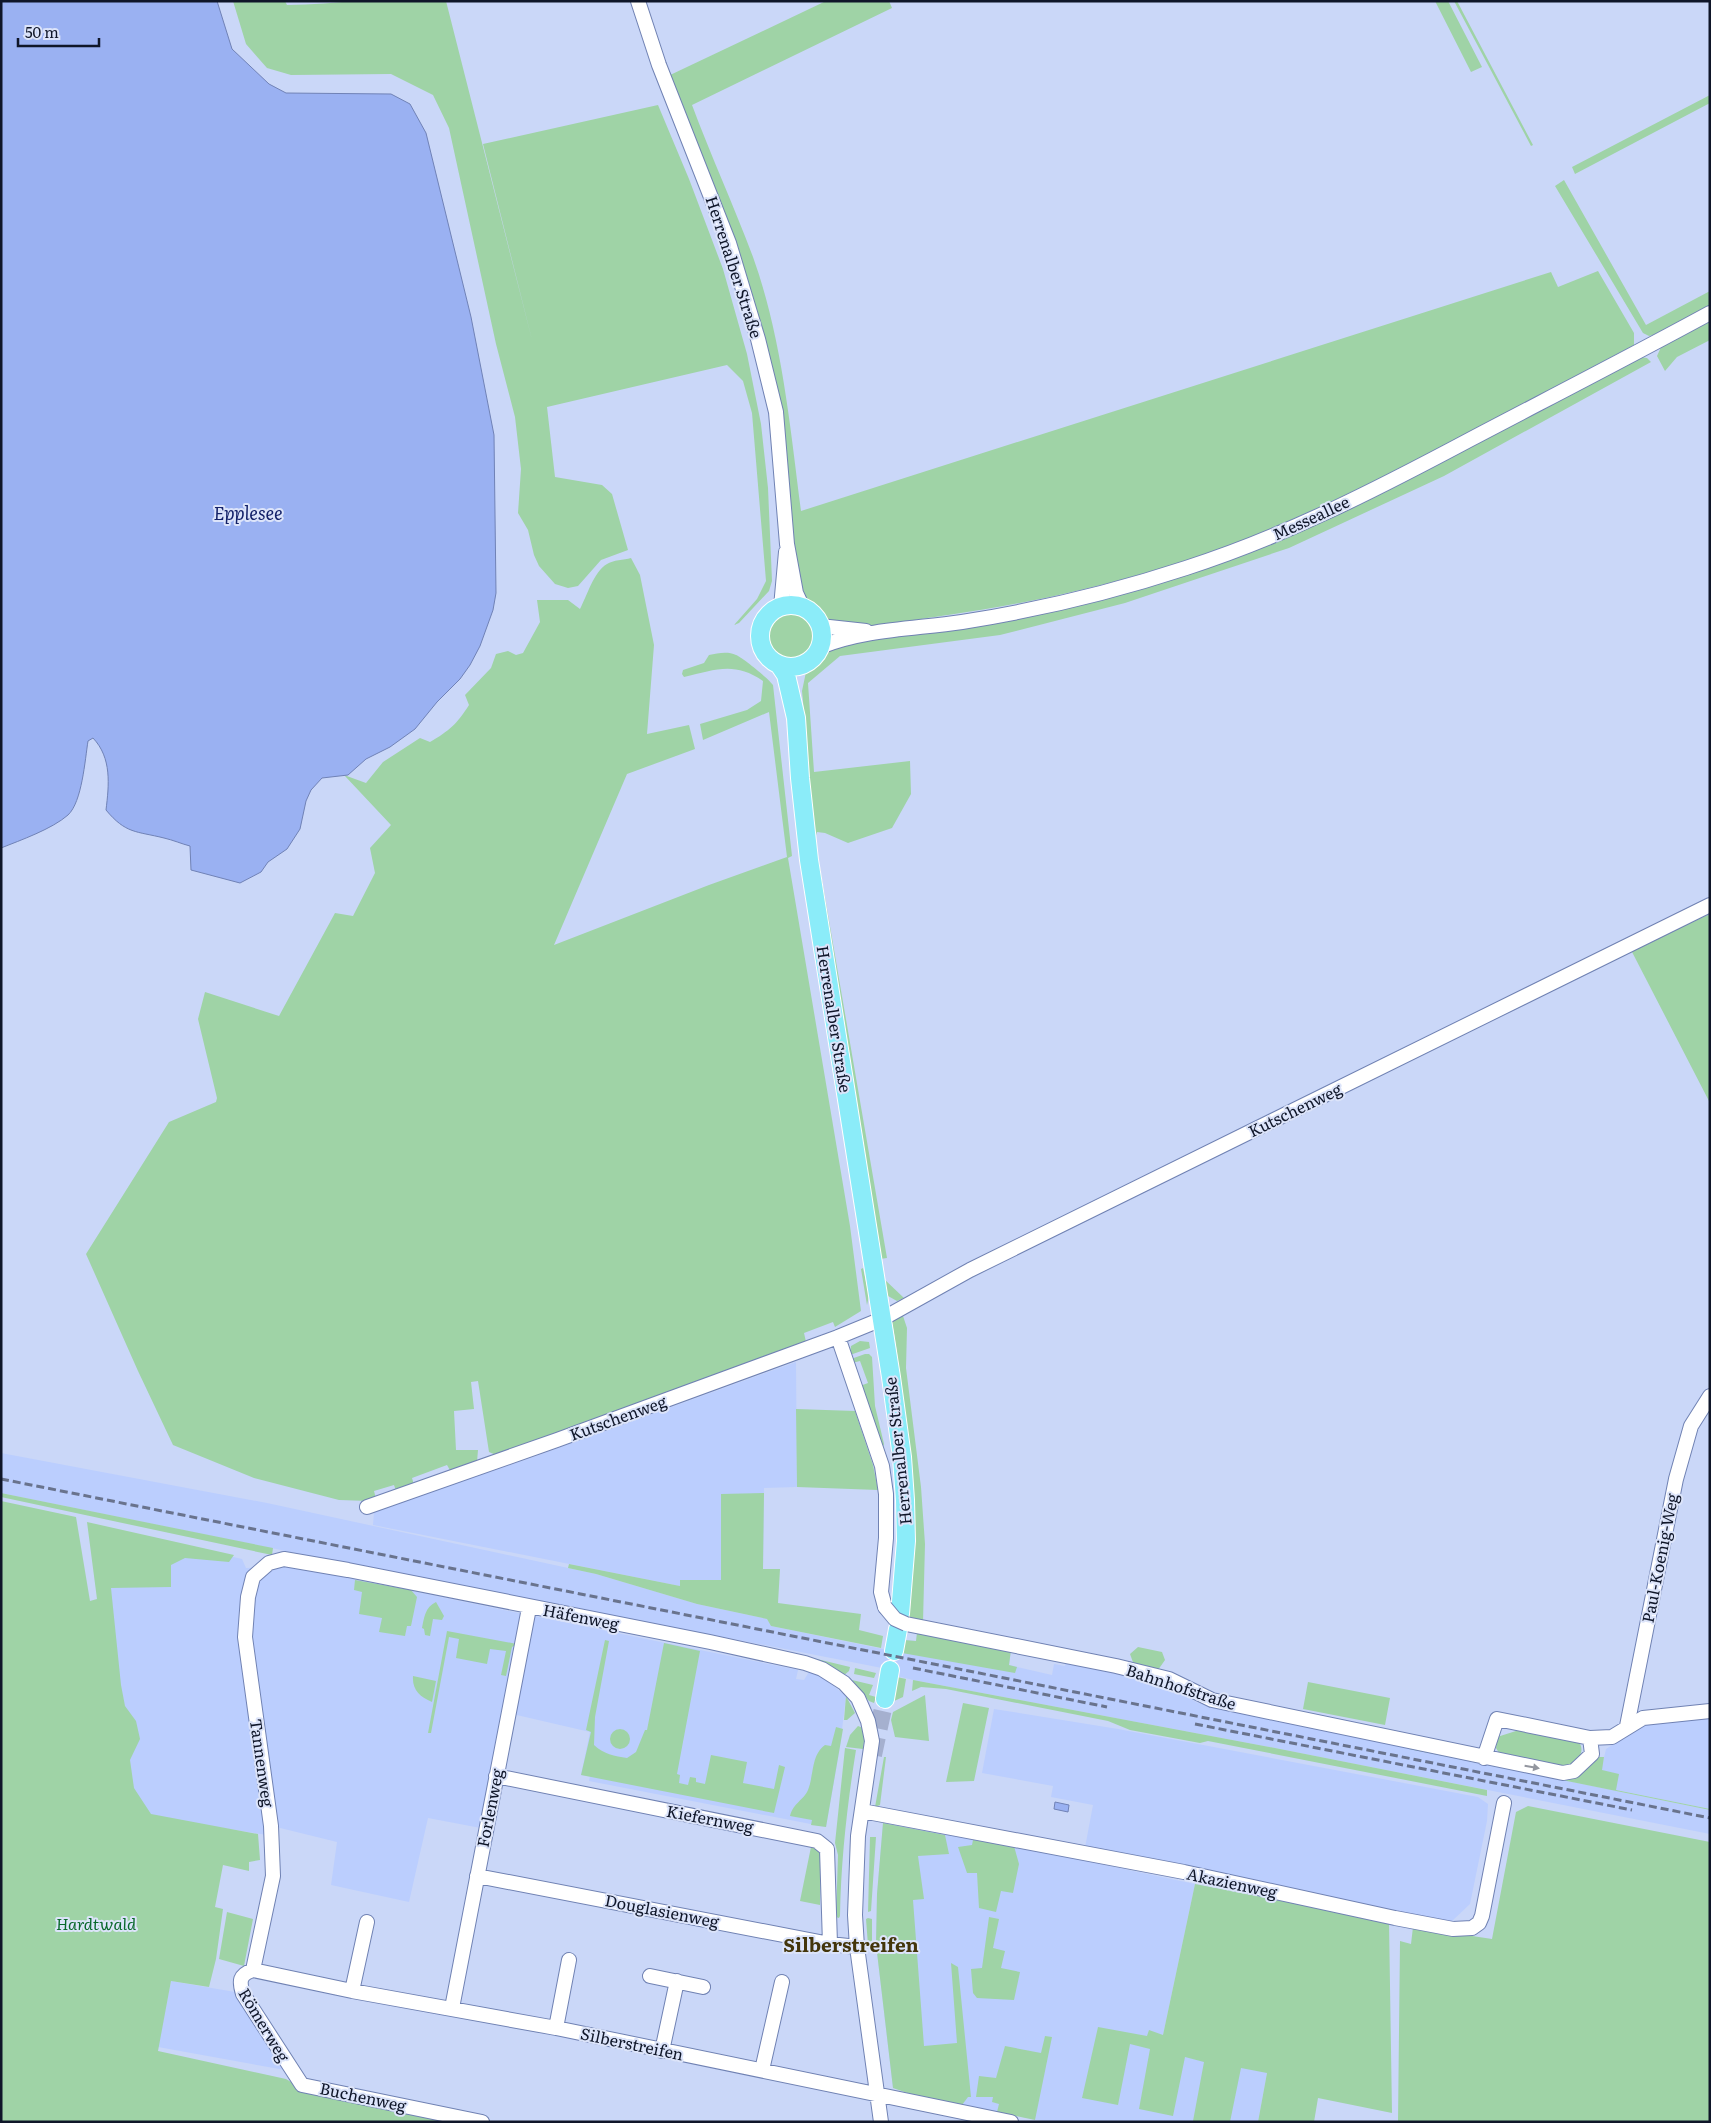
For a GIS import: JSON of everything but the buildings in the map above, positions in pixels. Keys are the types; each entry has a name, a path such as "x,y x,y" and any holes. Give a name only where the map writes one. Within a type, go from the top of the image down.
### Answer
{"main road":[{"path":"789,605 803,608 816,619 820,626 822,633 820,647 816,654 804,664 788,667 780,666 764,652 760,636 764,621 774,610 781,607 789,605"},
{"name":"Herrenalber Straße","path":"796,718 804,664"},
{"name":"Herrenalber Straße","path":"780,666 786,676 796,718 809,860 874,1322 901,1448 906,1541 894,1651"},
{"path":"885,1699 890,1670"}],"street":[{"name":"Herrenalber Straße","path":"638,1 660,65 729,243 758,338 776,412 787,544 796,593 803,608"},
{"name":"Messeallee","path":"820,647 880,632 1032,610 1100,594 1187,568 1260,541 1319,516 1419,466 1710,314"},
{"name":"Herrenalber Straße","path":"781,607 787,544"},
{"name":"Messeallee","path":"820,626 880,632"},
{"name":"Kutschenweg","path":"367,1507 548,1444 874,1322 970,1270 1710,905"},
{"name":"Herrenalber Straße","path":"838,1337 882,1466 886,1494 886,1538 881,1592 897,1619"},
{"name":"Paul-Koenig-Weg","path":"1626,1726 1676,1479 1691,1426 1710,1396"},
{"name":"Häfenweg","path":"269,1563 284,1560 348,1570 529,1608 710,1642 796,1661 822,1669 844,1683 858,1698 868,1721 872,1741 862,1811"},
{"name":"Tannenweg","path":"253,1970 273,1876 271,1826 245,1637 248,1597 253,1577 269,1563"},
{"name":"Forlenweg","path":"452,2008 529,1608"},
{"name":"Bahnhofstraße","path":"897,1619 1169,1679 1212,1700 1484,1758 1563,1772 1574,1771 1592,1754 1590,1738"},
{"path":"1484,1758 1497,1719 1590,1738 1612,1737 1626,1726 1643,1718 1710,1711"},
{"name":"Kiefernweg","path":"496,1776 817,1841 827,1849 830,1944"},
{"name":"Akazienweg","path":"862,1811 1184,1872 1395,1918 1468,1930 1479,1923 1482,1916 1504,1803"},
{"path":"862,1811 858,1836 852,1946 881,2122"},
{"name":"Douglasienweg","path":"477,1876 830,1944 852,1946"},
{"path":"352,1991 367,1922"},
{"path":"556,2028 569,1960"},
{"name":"Silberstreifen","path":"253,1970 352,1991 556,2028 1010,2122"},
{"name":"Römerweg","path":"253,1970 246,1972 240,1978 239,1982 243,1994 302,2085"},
{"path":"650,1976 704,1987"},
{"path":"662,2051 678,1982"},
{"path":"762,2070 782,1982"},
{"name":"Buchenweg","path":"302,2085 482,2122"}],"shaded area":[{"path":"796,1362 797,1487 764,1488 763,1569 780,1569 765,1603 373,1525 374,1512 393,1504 531,1458"},
{"path":"1,1453 267,1503 596,1574 697,1604 767,1619 771,1626 902,1653 904,1640 916,1641 917,1633 1011,1650 1009,1665 1052,1675 1054,1664 1065,1666 1066,1660 1167,1687 1198,1703 1270,1720 1710,1810 1710,1834 1275,1748 913,1680 897,1676 898,1672 877,1667 349,1564 1,1493"},
{"path":"91,1524 242,1559 246,1568 294,1567 798,1670 796,1679 804,1680 809,1672 822,1677 846,1696 840,1747 826,1827 589,1781 590,1776 581,1775 590,1732 508,1713 486,1829 428,1818 409,1902 331,1885 337,1842 268,1825 267,1835 204,1825 126,1817"},
{"path":"994,1709 1118,1729 1478,1797 1488,1804 1487,1821 1470,1904 1451,1922 1084,1853 1093,1805 1051,1797 1053,1786 982,1773"},
{"path":"1710,1715 1710,1809 1582,1783 1600,1775 1606,1749 1644,1725"},
{"path":"883,1823 1014,1846 1195,1884 1163,2035 1269,2062 1258,2122 1047,2122 962,2105 893,2088 876,1944 877,1894"},
{"path":"171,1981 235,1992 285,2070 158,2047"}],"green space":[{"path":"233,1 285,1 287,5 305,5 351,1 446,1 532,340 483,144 658,105 689,179 723,269 747,354 761,424 768,488 772,581 769,591 739,623 734,625 757,599 766,581 752,413 743,381 727,365 547,407 555,477 602,485 612,494 628,550 601,560 578,586 568,588 555,584 539,566 534,555 528,530 518,513 521,469 515,417 496,344 449,128 433,95 391,74 291,75 267,68 246,44"},
{"path":"826,1 889,1 892,8 692,105 746,238 763,288 784,382 801,511 1551,272 1558,287 1598,271 1634,333 1634,345 1464,436 1335,500 1291,520 1208,553 1123,579 1036,600 887,624 840,626 830,624 816,613 798,586 776,389 668,76"},
{"path":"1435,1 1448,1 1482,67 1471,72"},
{"path":"1454,1 1457,1 1533,145 1531,146"},
{"path":"1710,95 1710,103 1575,174 1572,167"},
{"path":"1564,180 1646,325 1710,291 1710,305 1653,335 1649,336 1643,333 1555,186"},
{"path":"1710,320 1710,340 1677,357 1665,371 1657,356 1662,345"},
{"path":"1640,357 1647,358 1651,362 1444,476 1289,548 1125,603 1000,635 840,656 808,683 814,772 910,761 911,794 892,828 848,843 825,833 817,832 815,839 887,1258 880,1259 811,818 802,691 806,672 828,649 849,642 962,629 1037,615 1099,601 1152,585 1326,519 1426,470"},
{"path":"631,558 640,575 654,645 647,734 689,725 695,749 627,774 554,945 787,857 769,712 703,740 700,724 747,710 761,701 763,681 743,671 733,669 715,670 684,677 682,674 683,670 704,663 709,655 726,653 739,657 761,673 773,685 792,856 788,858 850,1226 861,1311 835,1327 833,1322 804,1333 806,1342 496,1455 489,1452 478,1381 471,1382 474,1409 454,1411 456,1450 478,1450 477,1462 451,1472 447,1465 412,1478 414,1485 396,1491 394,1485 374,1491 376,1499 369,1501 339,1500 254,1478 173,1445 86,1254 169,1122 216,1102 217,1098 198,1019 205,992 279,1016 335,913 353,916 375,873 370,848 391,825 344,775 366,783 383,762 420,738 430,742 448,730 461,717 469,705 465,695 491,668 496,654 508,651 516,655 523,653 540,622 537,600 568,600 580,609 602,567 612,562"},
{"path":"786,612 796,612 809,619 816,632 816,642 809,655 796,662 786,662 777,658 770,651 766,642 766,632 770,623 777,616"},
{"path":"1710,914 1710,1103 1631,950"},
{"path":"863,1268 869,1296 867,1305 861,1269"},
{"path":"883,1278 904,1298 897,1301 888,1296"},
{"path":"903,1316 907,1328 906,1368 921,1487 925,1544 923,1622 907,1618 912,1550 911,1504 902,1392 892,1322"},
{"path":"860,1341 869,1342 870,1348 850,1355 851,1346"},
{"path":"869,1354 872,1357 875,1406 884,1444 883,1447 860,1386 868,1383 860,1361 852,1363 851,1359"},
{"path":"796,1409 855,1411 873,1465 878,1490 797,1487"},
{"path":"1,1493 273,1548 272,1555 1,1497"},
{"path":"764,1493 763,1569 780,1569 778,1603 861,1614 859,1630 883,1636 881,1648 771,1626 767,1619 697,1604 596,1574 568,1568 569,1564 680,1586 680,1580 721,1580 721,1494"},
{"name":"Hardtwald","path":"1,1501 76,1517 90,1601 97,1599 87,1522 234,1555 229,1562 185,1558 171,1565 171,1587 111,1588 125,1706 136,1721 140,1739 130,1760 134,1788 151,1814 258,1834 260,1860 249,1862 249,1871 223,1865 215,1907 223,1909 216,1959 209,1987 171,1981 158,2051 286,2079 306,2091 458,2122 1,2122"},
{"path":"355,1580 411,1590 417,1597 411,1626 407,1626 405,1636 379,1632 382,1618 359,1614 362,1592 354,1590"},
{"path":"436,1602 444,1616 442,1620 433,1619 430,1636 425,1635 422,1628 424,1617 429,1607"},
{"path":"447,1631 517,1644 512,1647 506,1676 501,1675 506,1651 490,1649 487,1664 456,1658 459,1639 449,1637 431,1733 428,1733"},
{"path":"917,1633 1011,1650 1009,1665 1017,1667 1015,1673 902,1653 904,1640 916,1641"},
{"path":"605,1640 609,1641 595,1717 594,1745 605,1753 627,1758 636,1752 645,1730 647,1730 664,1643 700,1651 677,1774 680,1775 679,1783 688,1785 690,1777 696,1778 696,1782 705,1784 711,1755 747,1762 743,1783 774,1789 779,1765 785,1767 774,1813 581,1775 591,1732 586,1730"},
{"path":"763,1646 850,1667 849,1671 842,1677 763,1649"},
{"path":"1138,1647 1162,1652 1165,1660 1158,1670 1134,1665 1130,1654"},
{"path":"855,1668 876,1673 874,1678 854,1674"},
{"path":"413,1676 436,1681 432,1702 424,1698 415,1689"},
{"path":"897,1677 906,1679 903,1697 892,1702"},
{"path":"852,1680 873,1685 869,1695 876,1697 874,1703 869,1701"},
{"path":"913,1680 1487,1790 1487,1796 1208,1741 1200,1743 1130,1730 1108,1721 946,1689 921,1687 912,1691"},
{"path":"1308,1682 1390,1698 1385,1725 1303,1709"},
{"path":"925,1695 929,1741 895,1737 891,1720 893,1712"},
{"path":"846,1696 855,1713 847,1720 844,1720"},
{"path":"963,1703 989,1708 974,1781 946,1782"},
{"path":"858,1726 863,1728 863,1749 846,1747 850,1735"},
{"path":"836,1727 843,1729 826,1827 811,1825 812,1820 790,1816 808,1790 817,1754 825,1745 831,1746"},
{"path":"620,1729 627,1732 630,1739 627,1746 620,1749 613,1746 610,1739 613,1732"},
{"path":"1531,1730 1579,1742 1581,1746 1580,1754 1573,1764 1560,1767 1499,1753 1496,1748 1497,1737 1516,1731"},
{"path":"845,1748 856,1750 845,1833 839,1918 836,1917 838,1855 835,1843"},
{"path":"1416,1748 1556,1774 1597,1757 1604,1757 1602,1770 1619,1774 1616,1790 1710,1810 1409,1749"},
{"path":"884,1757 886,1757 880,1805 875,1807"},
{"path":"1528,1806 1710,1842 1710,2122 1398,2122 1400,1941 1411,1944 1413,1927 1492,1939 1516,1812"},
{"path":"883,1823 945,1835 949,1854 918,1856 924,1899 913,1900 924,2046 957,2043 951,1963 958,1967 971,2097 968,2097 962,2105 916,2096 893,2088 876,1944 877,1894"},
{"path":"870,1837 876,1837 871,1911 868,1912"},
{"path":"973,1840 1014,1846 1019,1864 1013,1893 1001,1891 996,1912 979,1908 977,1873 967,1873 958,1847 972,1845"},
{"path":"811,1847 821,1850 820,1905 800,1901"},
{"path":"1195,1884 1389,1922 1392,2113 1318,2098 1314,2122 1258,2122 1267,2073 1241,2068 1230,2122 1193,2121 1204,2062 1185,2057 1173,2116 1139,2109 1150,2049 1130,2044 1118,2105 1082,2098 1098,2027 1147,2036 1149,2030 1163,2035"},
{"path":"227,1912 253,1919 244,1966 219,1959"},
{"path":"989,1917 999,1919 993,1948 1005,1951 1001,1968 1020,1972 1014,2000 977,1998 973,1993 971,1969 982,1968"},
{"path":"866,1919 872,1919 872,1944 868,1945"},
{"path":"1045,2036 1052,2037 1035,2120 997,2112 999,2104 992,2102 993,2097 976,2097 979,2076 996,2078 1005,2046 1041,2053"}],"water":[{"name":"Epplesee","path":"1,1 217,1 232,49 269,84 286,93 391,94 410,104 426,133 471,317 494,435 496,593 493,610 480,646 470,665 460,679 437,702 415,729 390,747 366,759 348,775 322,778 311,790 306,801 300,829 287,849 268,862 261,872 240,883 191,870 190,846 126,828 113,818 106,810 108,772 106,763 99,746 93,738 88,741 77,801 68,815 27,838 1,848"},
{"path":"1055,1802 1069,1805 1068,1812 1054,1809"}],"tunnel":[{"path":"873,1755 885,1699"}],"railway":[{"path":"1,1479 1710,1818"},
{"path":"913,1668 1107,1707"},
{"path":"1195,1724 1632,1810"}],"district":[{"name":"Silberstreifen","path":"851,1945"}]}
